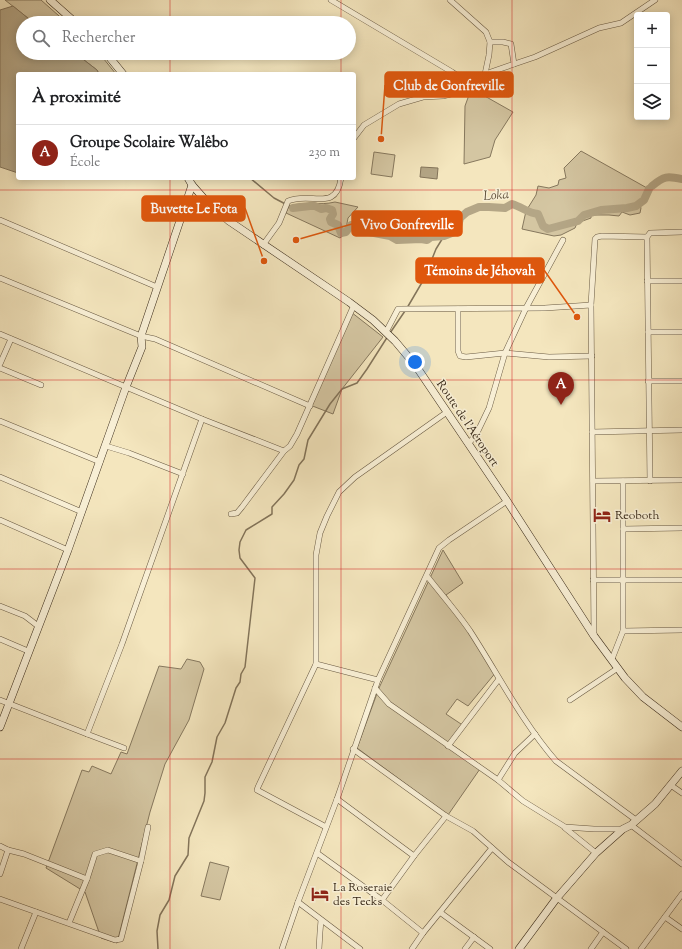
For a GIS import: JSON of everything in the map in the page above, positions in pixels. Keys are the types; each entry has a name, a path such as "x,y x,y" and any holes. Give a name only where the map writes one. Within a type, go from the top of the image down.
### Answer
{"street":[{"path":"50,0 68,16"},
{"path":"332,0 339,2 473,86"},
{"path":"356,135 364,125 399,104 423,97 443,96 463,92 482,79 485,74 489,55 490,42 486,32 450,0"},
{"path":"485,74 535,57 599,28 621,23 655,0"},
{"path":"490,42 496,41 511,44 514,64"},
{"path":"112,60 121,72"},
{"name":"Route de l'Aéroport","path":"189,180 207,202 229,221 354,306 373,320 395,341 416,366 594,636 625,678 643,697 682,727"},
{"path":"263,245 279,223 288,201 294,199 329,198 339,189 341,180"},
{"path":"0,727 68,550 126,387 142,347 141,336 192,185"},
{"path":"0,220 157,287"},
{"path":"650,481 647,237 650,233 682,232"},
{"path":"594,636 591,305 596,239 597,237 647,237"},
{"path":"468,444 476,434 489,408 505,353 526,308 563,240"},
{"path":"0,278 141,336 155,339 310,406"},
{"path":"647,281 682,281"},
{"path":"386,332 398,309 526,308 591,305"},
{"path":"231,514 237,513 284,451 290,446 310,406 354,306"},
{"path":"458,309 458,351 460,356 466,357 505,353 549,357 592,356"},
{"path":"648,332 682,332"},
{"path":"0,334 202,419 284,451"},
{"path":"0,364 11,339"},
{"path":"0,368 41,385"},
{"path":"648,381 682,380"},
{"path":"326,827 257,790 316,664 316,555 320,533 339,492 355,477 447,412"},
{"path":"87,734 122,644 202,419"},
{"path":"0,421 100,462"},
{"path":"592,432 682,430"},
{"path":"106,446 129,453 183,474"},
{"path":"0,477 82,512"},
{"path":"593,481 682,480"},
{"path":"612,659 623,631 623,481"},
{"path":"282,949 337,799 378,680 439,548 506,501"},
{"path":"0,520 68,550"},
{"path":"623,529 682,528"},
{"path":"426,576 469,631 535,734 556,761 634,823 682,864"},
{"path":"593,580 682,580"},
{"path":"0,606 25,616 38,626"},
{"path":"623,631 682,630"},
{"path":"0,639 28,651"},
{"path":"316,664 378,680"},
{"path":"570,700 618,668"},
{"path":"448,746 499,680"},
{"path":"375,688 390,704 498,780 523,801 565,827 596,853"},
{"path":"0,700 124,748"},
{"path":"498,780 515,753 535,734"},
{"path":"353,749 446,816 473,831 556,899 626,949"},
{"path":"519,949 556,899 596,853 623,829 634,823 655,804 672,786 682,772"},
{"path":"672,786 682,793"},
{"path":"337,799 414,856"},
{"path":"382,900 414,856 446,816"},
{"path":"0,899 116,940 121,939 148,827"},
{"path":"565,827 623,829"},
{"path":"0,846 87,879"},
{"path":"412,949 423,933 441,913 492,848"},
{"path":"0,874 8,850"},
{"path":"69,924 87,879 95,854 100,851 108,850 141,861"},
{"path":"317,853 382,900 423,933"},
{"path":"641,949 682,894"},
{"path":"298,902 360,949"},
{"path":"21,949 36,912"},
{"path":"441,913 490,949"},
{"path":"665,916 682,929"},
{"path":"319,949 321,920"},
{"path":"590,949 603,932"},
{"path":"466,949 474,937"}],"shaded area":[{"path":"5,0 41,0 59,16 25,16"},
{"path":"13,6 25,16 16,16 16,60 84,60 98,72 16,72 16,172 0,167 0,10"},
{"path":"84,60 105,60 114,72 98,72"},
{"path":"474,90 513,112 495,140 490,157 464,164 465,106 469,95"},
{"path":"581,151 647,188 639,203 641,208 640,213 630,215 622,212 619,216 591,215 591,218 577,223 575,228 561,235 554,236 522,229 526,211 536,195 538,186 549,188 558,185 559,180 566,178 564,168"},
{"path":"374,152 395,155 392,177 371,174"},
{"path":"421,167 438,168 437,179 420,177"},
{"path":"335,202 358,207 348,218 345,234 340,238 286,213 289,206"},
{"path":"351,312 383,337 342,389 333,414 310,405"},
{"path":"443,550 463,583 446,595 497,671 468,706 457,699 446,714 464,726 451,744 482,766 448,815 357,748 379,688"},
{"path":"187,659 200,662 204,669 189,720 165,764 150,812 117,943 101,938 85,892 46,868 82,770 89,772 92,766 111,774 121,752 127,754 159,666 181,669"},
{"path":"210,862 229,867 220,900 201,896"}],"waterway":[{"name":"Loka","path":"652,186 660,180 666,178 673,177 682,179"},
{"name":"Loka","path":"252,180 274,198 293,208"},
{"name":"Loka","path":"293,208 315,206 321,209 326,208 332,210 333,214 330,219 331,222 338,225 341,233 346,232 351,225 369,232 390,236 397,240 427,240 431,237 444,236 457,231 460,218 467,212 479,207 505,208 512,204 538,214 543,226 548,229 578,221 584,215 601,210 636,206 644,200 649,189"},
{"path":"407,308 424,279 436,249 444,236"},
{"path":"390,333 405,311"},
{"path":"158,949 157,931 160,915 169,900 175,876 188,855 189,838 204,801 205,777 212,762 217,737 225,723 236,688 240,682 241,674 245,667 255,578 240,558 240,542 246,530 272,514 272,507 294,480 299,465 304,459 308,440 330,404 342,389 357,383 388,336"}],"place":[{"name":"Club de Gonfreville","path":"381,139"},
{"name":"Vivo Gonfreville","path":"296,240"},
{"name":"Buvette Le Fota","path":"264,261"},
{"name":"Témoins de Jéhovah","path":"577,317"},
{"name":"Groupe Scolaire Walêbo","path":"561,405"},
{"name":"Reoboth","path":"602,515"},
{"name":"La Roseraie des Tecks","path":"320,894"}]}
